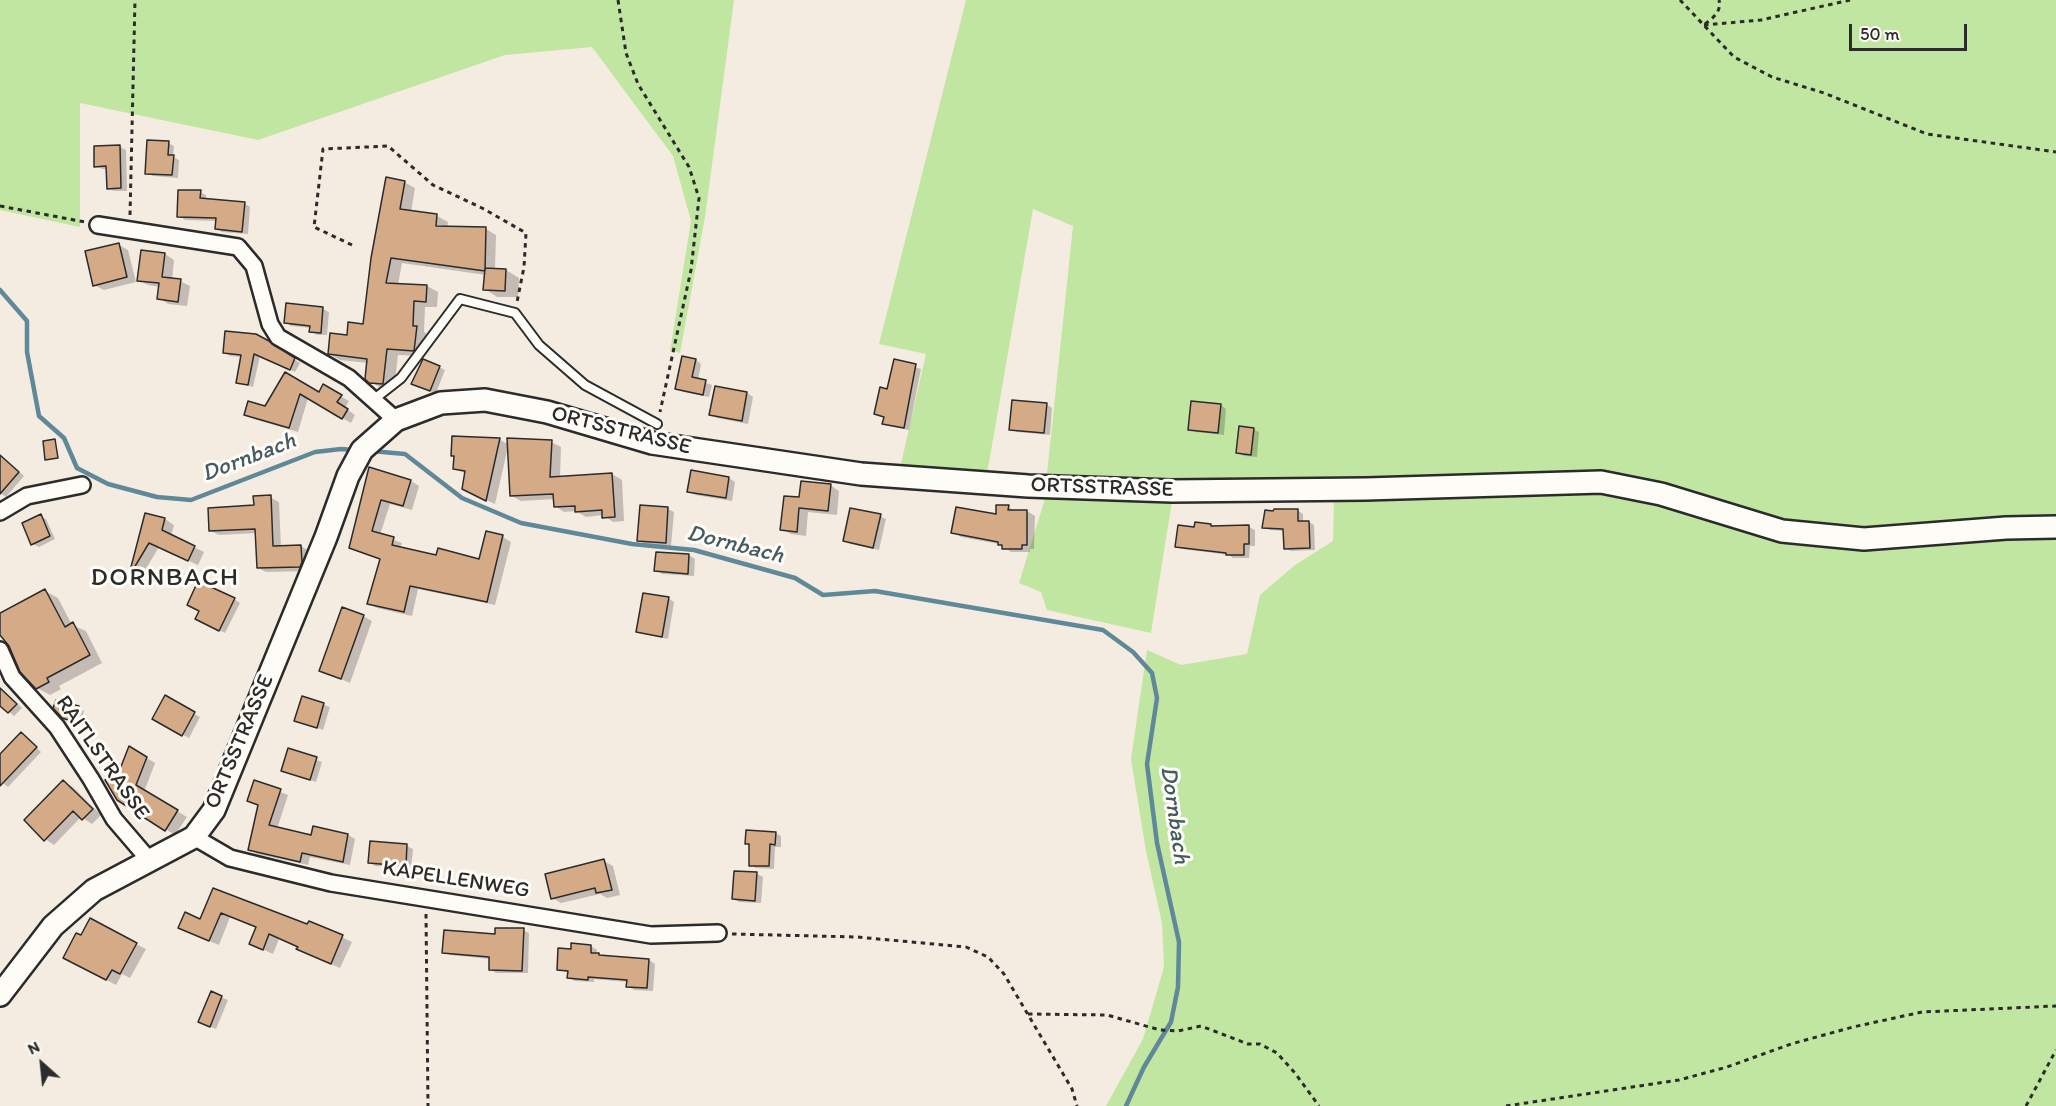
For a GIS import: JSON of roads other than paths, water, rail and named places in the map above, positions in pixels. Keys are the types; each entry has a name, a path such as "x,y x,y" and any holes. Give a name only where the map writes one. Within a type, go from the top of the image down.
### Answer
{"street":[{"path":"99,225 238,248 254,266 270,324 278,337 349,378 396,420"},
{"name":"ORTSSTRASSE","path":"0,995 53,926 94,890 194,837 214,810 326,537 348,476 362,450 396,420 441,403 485,400 547,412 652,443 861,474 1028,486 1161,491 1366,489 1601,482 1661,494 1782,531 1864,539 2006,528 2056,527"},
{"path":"0,512 27,496 82,485"},
{"name":"RAITLSTRASSE","path":"0,650 12,677 57,727 114,819 150,861"},
{"name":"KAPELLENWEG","path":"194,837 230,858 331,883 651,935 718,933"}],"lane":[{"path":"373,400 400,378 460,299 515,313 539,345 585,385 657,424"}],"waterway":[{"name":"Dornbach","path":"0,290 27,321 27,352 39,416 64,438 77,468 108,484 157,497 191,500 315,452 354,450"},
{"name":"Dornbach","path":"371,451 405,454 462,498 521,523 632,544 694,550 795,578 823,595 875,591 1103,630 1133,652 1152,673 1157,698 1147,764 1157,843 1179,942 1178,987 1171,1022 1144,1067 1126,1106"}],"district":[{"name":"DORNBACH","path":"165,578"}]}
